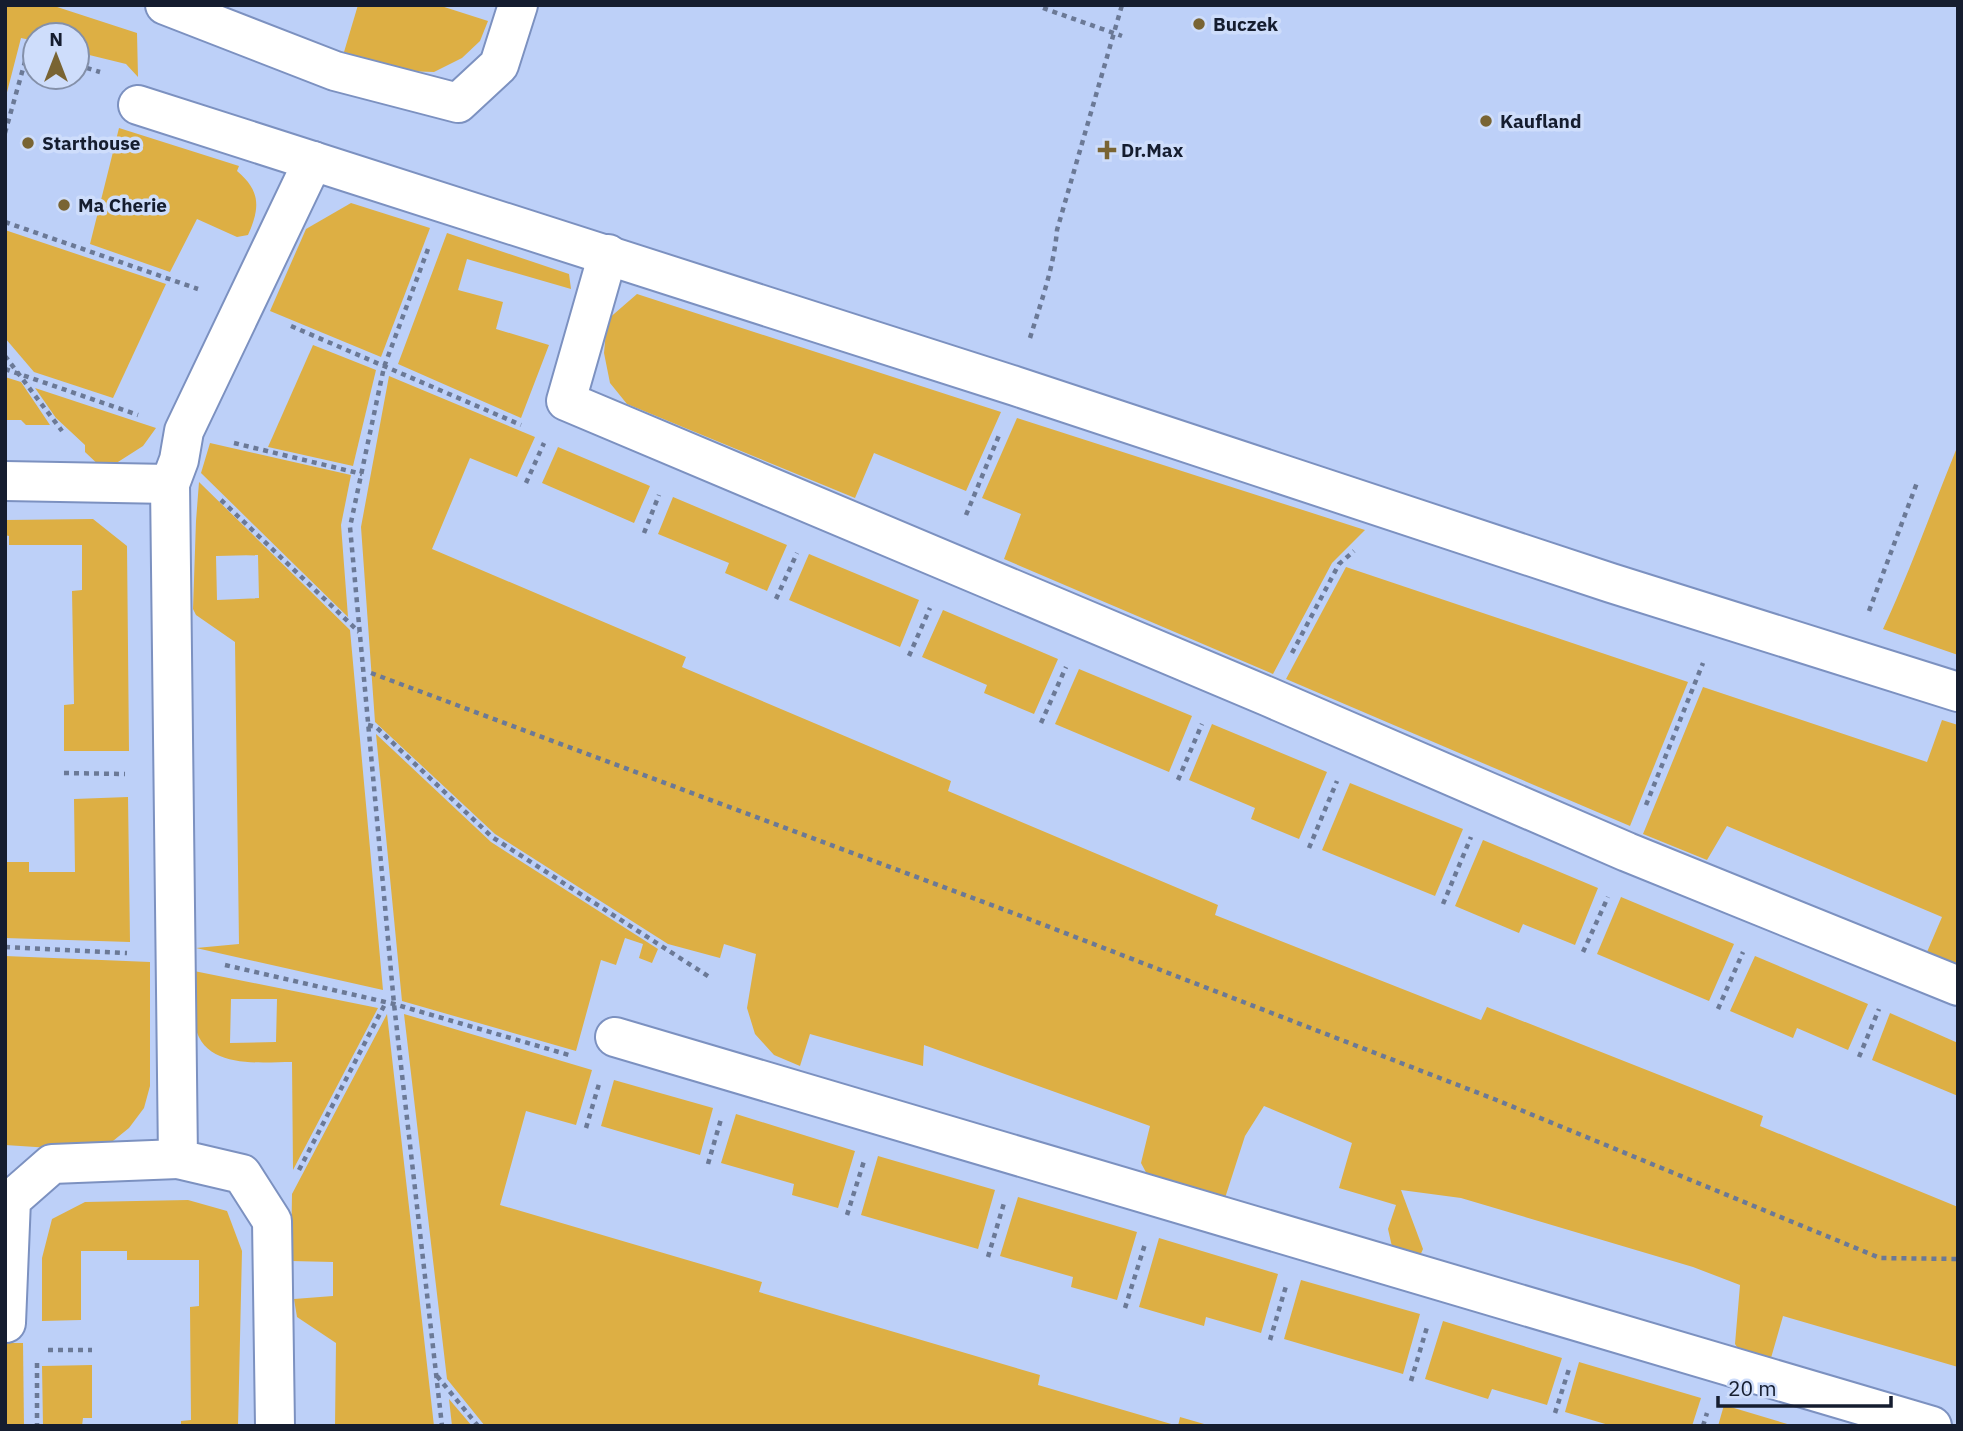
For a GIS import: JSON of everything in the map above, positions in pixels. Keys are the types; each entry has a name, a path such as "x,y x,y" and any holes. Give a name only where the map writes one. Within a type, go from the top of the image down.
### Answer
{"street":[{"path":"165,5 335,71 458,103 499,65 518,5"},
{"path":"138,105 444,205 608,254 1720,617 1958,692"},
{"path":"178,1159 175,472 184,431 313,161"},
{"path":"608,254 566,401 1269,697 1627,852 1958,986"},
{"path":"5,481 100,482 175,472"},
{"path":"610,1052 1933,1426"},
{"path":"6,1323 11,1199 52,1164 178,1159 242,1174 272,1221 275,1426"}],"path":[{"path":"909,656 1008,415 1049,277 1057,230 1122,5"},
{"path":"1043,8 1122,36"},
{"path":"5,133 21,76"},
{"path":"442,1426 394,1004 350,527 384,367 444,205"},
{"path":"5,356 100,482"},
{"path":"526,483 547,436"},
{"path":"175,472 359,632"},
{"path":"1852,658 1918,480"},
{"path":"644,533 663,484"},
{"path":"1269,697 1339,564 1395,511"},
{"path":"776,599 801,542"},
{"path":"1583,952 1627,852 1720,617"},
{"path":"1041,723 1070,656"},
{"path":"371,673 1021,916 1469,1089 1880,1258 1958,1259"},
{"path":"1178,780 1206,713"},
{"path":"368,725 376,727 492,837 711,978"},
{"path":"1309,848 1342,770"},
{"path":"64,773 136,774"},
{"path":"1443,904 1476,826"},
{"path":"1718,1009 1748,942"},
{"path":"5,947 176,954 610,1052 586,1128"},
{"path":"1859,1057 1883,998"},
{"path":"272,1221 386,1002"},
{"path":"708,1164 723,1114"},
{"path":"847,1215 866,1155"},
{"path":"988,1256 1006,1197"},
{"path":"1125,1308 1146,1238"},
{"path":"1270,1340 1287,1280"},
{"path":"1411,1381 1429,1322"},
{"path":"37,1350 92,1350"},
{"path":"1555,1413 1571,1364"},
{"path":"436,1376 478,1426"}],"shaded area":[{"path":"5,5 51,5 137,33 138,77 126,64 91,55 91,21 21,21 21,38 5,100"},
{"path":"358,5 438,5 488,21 480,41 462,58 434,72 406,71 344,52"},
{"path":"119,128 239,166 237,171 251,186 256,200 255,216 248,235 237,237 197,219 170,272 90,244"},
{"path":"351,203 430,228 381,357 270,311 306,229"},
{"path":"5,230 166,284 113,398 34,372 5,338"},
{"path":"447,233 569,274 571,289 467,259 458,290 503,302 496,329 549,345 521,418 398,364"},
{"path":"637,294 1001,412 966,491 874,453 855,498 627,404 610,383 604,353 607,320"},
{"path":"313,345 376,370 353,466 268,447"},
{"path":"389,376 535,437 517,477 470,458 432,549 686,657 682,667 951,781 948,791 1218,905 1215,915 1481,1020 1487,1007 1763,1116 1760,1126 1958,1207 1958,1367 1783,1316 1771,1358 1739,1350 1735,1344 1740,1285 1693,1267 1461,1198 1401,1190 1423,1249 1419,1258 1393,1251 1388,1229 1396,1205 1339,1188 1352,1143 1264,1106 1245,1136 1225,1198 1149,1178 1141,1163 1150,1126 924,1045 923,1066 810,1034 800,1066 774,1055 755,1034 747,1008 756,954 724,944 720,958 668,944 495,834 375,722 361,527"},
{"path":"5,377 21,382 50,425 26,425 21,420 5,420"},
{"path":"35,388 156,428 143,446 103,469 85,452 85,445 56,418"},
{"path":"1017,418 1365,530 1332,563 1273,674 1004,559 1021,514 982,498"},
{"path":"210,443 351,475 341,525 348,617 201,473"},
{"path":"1958,445 1958,655 1883,629"},
{"path":"558,447 650,486 634,523 542,483"},
{"path":"199,482 350,630 383,990 196,948 239,944 235,642 196,615 193,609","holes":["258,555 259,598 217,600 216,556"]},
{"path":"673,497 787,545 767,591 725,573 729,563 658,534"},
{"path":"93,519 127,546 129,751 64,751 64,705 74,704 72,591 82,590 82,545 9,545 9,536 5,535 5,520"},
{"path":"809,554 919,600 900,647 789,600"},
{"path":"1346,567 1688,682 1630,826 1286,679"},
{"path":"943,610 1058,659 1034,714 984,693 987,685 922,657"},
{"path":"1079,669 1192,716 1169,772 1055,724"},
{"path":"1703,687 1927,762 1942,720 1958,725 1958,964 1927,952 1942,917 1727,826 1707,860 1643,834"},
{"path":"1212,724 1327,772 1299,839 1251,819 1255,808 1189,780"},
{"path":"376,734 491,842 658,949 652,963 639,958 643,944 625,938 616,965 601,960 576,1051 402,1001"},
{"path":"1350,783 1463,829 1435,896 1322,850"},
{"path":"128,797 130,942 5,938 5,862 29,862 29,872 75,872 74,799"},
{"path":"1483,840 1598,888 1575,945 1523,924 1519,933 1455,906"},
{"path":"1621,897 1734,944 1709,1001 1597,954"},
{"path":"5,956 150,962 150,1086 144,1108 129,1128 108,1145 51,1148 5,1145"},
{"path":"1755,956 1868,1004 1848,1050 1797,1028 1793,1038 1730,1011"},
{"path":"194,971 378,1008 293,1170 292,1062 232,1060 207,1048 198,1036 194,1020","holes":["231,999 277,999 276,1042 230,1043"]},
{"path":"1890,1013 1958,1043 1958,1096 1872,1060"},
{"path":"387,1014 434,1426 335,1426 336,1343 297,1317 294,1299 333,1296 333,1262 291,1261 292,1194"},
{"path":"404,1014 592,1070 576,1125 526,1111 500,1205 762,1282 759,1292 1040,1375 1038,1385 1178,1426 485,1426 447,1379"},
{"path":"614,1080 713,1108 700,1155 601,1126"},
{"path":"736,1114 855,1151 838,1208 792,1195 794,1184 721,1163"},
{"path":"878,1156 995,1190 978,1249 861,1215"},
{"path":"1018,1197 1137,1232 1117,1300 1071,1287 1073,1277 1000,1256"},
{"path":"188,1200 227,1211 242,1251 238,1426 181,1426 181,1421 191,1420 190,1307 199,1306 199,1260 127,1260 127,1251 81,1251 81,1320 42,1321 42,1258 52,1219 85,1202"},
{"path":"1159,1238 1278,1274 1261,1333 1206,1317 1204,1326 1139,1307"},
{"path":"1301,1280 1420,1314 1403,1374 1284,1339"},
{"path":"1443,1321 1562,1358 1547,1405 1492,1389 1488,1399 1425,1379"},
{"path":"5,1343 23,1343 24,1426 5,1426"},
{"path":"1579,1362 1701,1398 1692,1426 1612,1426 1565,1412"},
{"path":"92,1365 92,1418 83,1418 82,1426 43,1426 42,1366"},
{"path":"449,1399 472,1426 452,1426"},
{"path":"1724,1405 1794,1426 1718,1426"},
{"path":"1180,1417 1211,1426 1178,1426"}],"place":[{"name":"Buczek","path":"1199,24"},
{"name":"Kaufland","path":"1486,121"},
{"name":"Starthouse","path":"28,143"},
{"name":"Dr.Max","path":"1107,150"},
{"name":"Ma Cherie","path":"64,205"}]}
